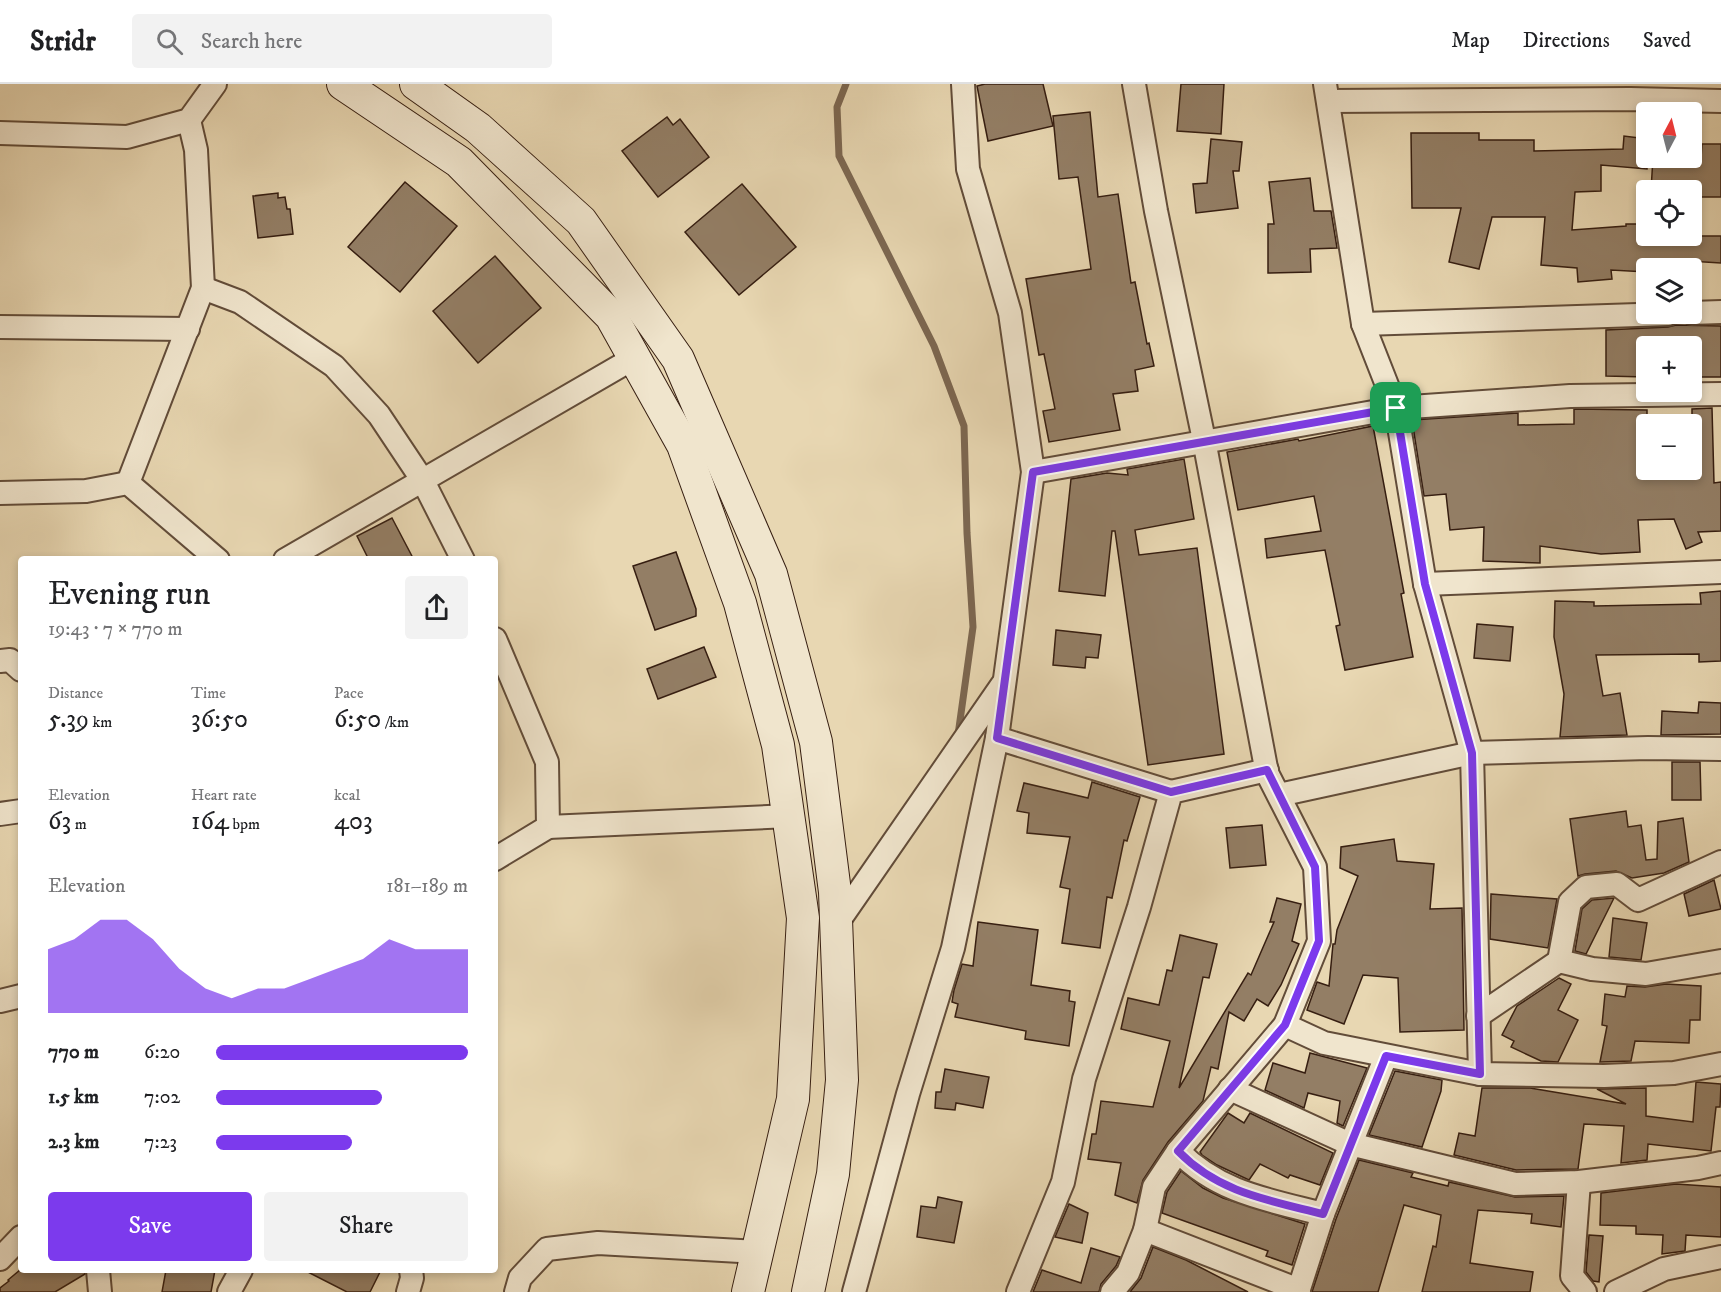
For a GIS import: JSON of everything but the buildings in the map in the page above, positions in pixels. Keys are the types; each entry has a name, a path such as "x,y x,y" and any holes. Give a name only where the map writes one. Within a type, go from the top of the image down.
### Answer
{"main road":[{"path":"343,84 459,162 611,316 683,445 740,603 778,745 803,918 793,1099 748,1292"},
{"path":"416,84 478,128 581,221 678,359 771,574 816,742 835,892 842,1080 833,1174 808,1292"}],"street":[{"path":"0,133 127,136 189,120 215,84"},
{"path":"854,1292 908,1094 953,948 997,738 1033,472 1010,313 968,169 963,84"},
{"path":"1112,1292 1128,1273 1145,1230 1154,1187 1178,1151 1285,1025 1319,941 1315,867 1267,770 1204,440 1156,211 1134,84"},
{"path":"1480,1074 1472,753 1425,584 1396,408 1363,324 1327,92 1721,101"},
{"path":"128,483 203,288 196,150 189,120"},
{"path":"203,288 240,302 334,366 379,415 423,481 461,556"},
{"path":"1702,313 1721,312"},
{"path":"1363,324 1636,315"},
{"path":"0,327 188,329"},
{"path":"292,556 634,358"},
{"path":"1033,472 1204,440 1396,408 1570,396 1721,394"},
{"path":"0,493 86,491 128,483"},
{"path":"128,483 214,556"},
{"path":"1425,584 1721,572"},
{"path":"498,655 501,671 547,762 548,827"},
{"path":"0,661 10,660 18,667"},
{"path":"836,925 1005,681"},
{"path":"997,738 1171,792 1267,770"},
{"path":"1279,795 1472,753 1648,748 1721,749"},
{"path":"1018,1292 1063,1182 1084,1079 1139,907 1171,792"},
{"path":"0,814 18,812"},
{"path":"498,857 548,827 789,816"},
{"path":"1478,1016 1559,961 1570,902 1586,887 1617,884 1638,900 1721,862"},
{"path":"1559,961 1592,969 1646,974 1721,961"},
{"path":"0,1001 18,997"},
{"path":"1285,1025 1324,1044 1480,1074 1604,1076 1674,1072 1721,1064"},
{"path":"1145,1230 1298,1291 1323,1214 1386,1056"},
{"path":"1230,1089 1350,1144 1515,1184 1579,1182 1721,1163"},
{"path":"1178,1151 1194,1167 1232,1190 1323,1214"},
{"path":"1579,1182 1572,1276 1585,1292"},
{"path":"0,1259 18,1240"},
{"path":"516,1292 520,1278 547,1249 598,1243 758,1252"},
{"path":"1616,1292 1664,1269 1721,1257"},
{"path":"98,1273 100,1292"},
{"path":"229,1292 239,1273"},
{"path":"408,1292 411,1273"}],"waterway":[{"path":"846,84 837,107 839,156 934,346 964,426 973,627 958,735"}],"route":[{"path":"1396,408 1425,584 1472,753 1480,1074 1386,1056 1323,1214 1232,1190 1194,1167 1178,1151 1285,1025 1319,941 1315,867 1267,770 1171,792 997,738 1033,472 1204,440 1396,408"}]}
